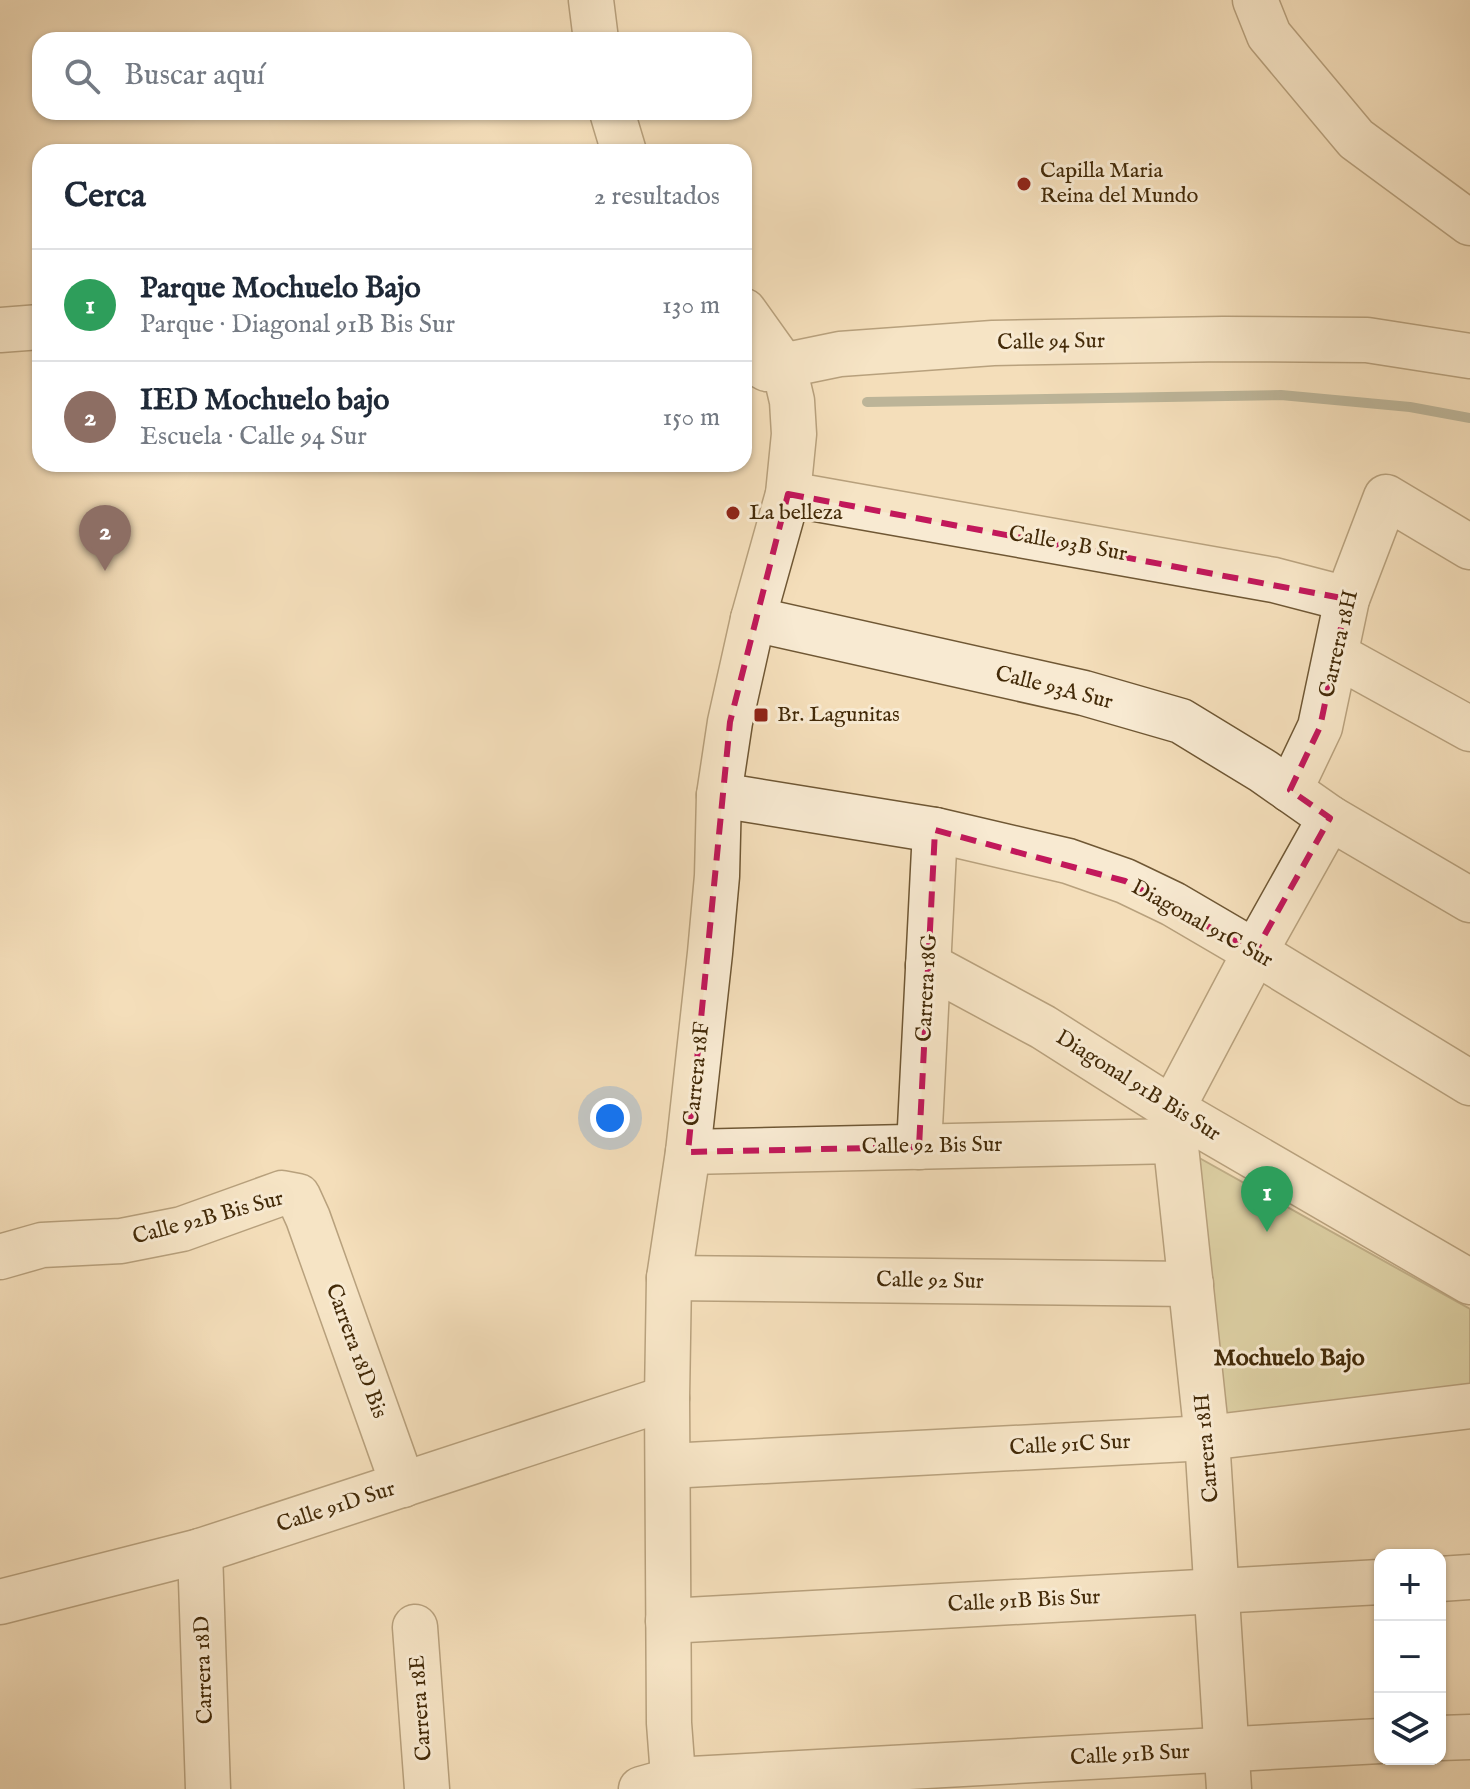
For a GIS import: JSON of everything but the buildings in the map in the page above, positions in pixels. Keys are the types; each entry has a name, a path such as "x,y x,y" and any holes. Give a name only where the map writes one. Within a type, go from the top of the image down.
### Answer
{"street":[{"path":"591,0 595,32"},
{"path":"1255,0 1269,35 1356,139 1470,223"},
{"path":"614,120 622,144"},
{"path":"752,322 784,367 767,369 752,358"},
{"path":"0,330 32,328"},
{"name":"Calle 94 Sur","path":"784,367 840,354 993,343 1223,339 1367,340 1470,356"},
{"name":"Carrera 18F","path":"663,1786 669,1723 669,1278 688,1152 714,907 719,795 730,722 753,619 788,494 794,434 792,401 784,367"},
{"name":"Calle 93B Sur","path":"788,494 1274,580 1347,599"},
{"name":"Carrera 18H","path":"1290,790 1320,727 1347,599 1386,497 1470,547"},
{"name":"Calle 93A Sur","path":"753,619 1084,693 1181,721 1263,771 1330,818 1470,900"},
{"path":"1336,655 1470,729"},
{"name":"Diagonal 91C Sur","path":"719,795 935,830 1068,861 1125,881 1173,904 1255,952 1470,1083"},
{"path":"1174,1125 1255,952 1330,818"},
{"name":"Carrera 18G","path":"919,1147 935,830"},
{"name":"Diagonal 91B Bis Sur","path":"928,965 1043,1027 1174,1125 1470,1282"},
{"name":"Carrera 18H","path":"1174,1125 1207,1438 1228,1769"},
{"name":"Calle 92 Bis Sur","path":"688,1152 919,1147 1174,1125"},
{"name":"Calle 92B Bis Sur","path":"0,1257 42,1245 121,1241 182,1229 282,1193 298,1196 308,1218"},
{"name":"Carrera 18D Bis","path":"308,1218 403,1485"},
{"name":"Calle 92 Sur","path":"669,1278 1191,1284"},
{"name":"Calle 91D Sur","path":"0,1602 200,1551 667,1398"},
{"name":"Calle 91C Sur","path":"668,1466 1207,1438 1470,1406"},
{"name":"Carrera 18D","path":"200,1551 208,1789"},
{"path":"1446,1579 1470,1577"},
{"name":"Calle 91B Bis Sur","path":"668,1621 1374,1582"},
{"name":"Carrera 18E","path":"415,1627 427,1789"},
{"path":"1446,1738 1470,1737"},
{"name":"Calle 91B Sur","path":"663,1786 1228,1769 1374,1742"}],"highlighted area":[{"path":"788,494 1347,599 1320,727 1290,790 1330,818 1255,952 1125,881 935,830 919,1147 688,1152 730,722"}],"shaded area":[{"path":"1194,1155 1470,1309 1470,1394 1218,1415"}],"waterway":[{"path":"867,402 1281,395 1410,407 1470,418"}],"place":[{"name":"Capilla Maria Reina del Mundo","path":"1024,184"},
{"name":"La belleza","path":"733,513"},
{"name":"IED Mochuelo bajo","path":"105,571"},
{"name":"Br. Lagunitas","path":"761,715"},
{"name":"Parque Mochuelo Bajo","path":"1267,1232"}],"district":[{"name":"Mochuelo Bajo","path":"1289,1358"}]}
